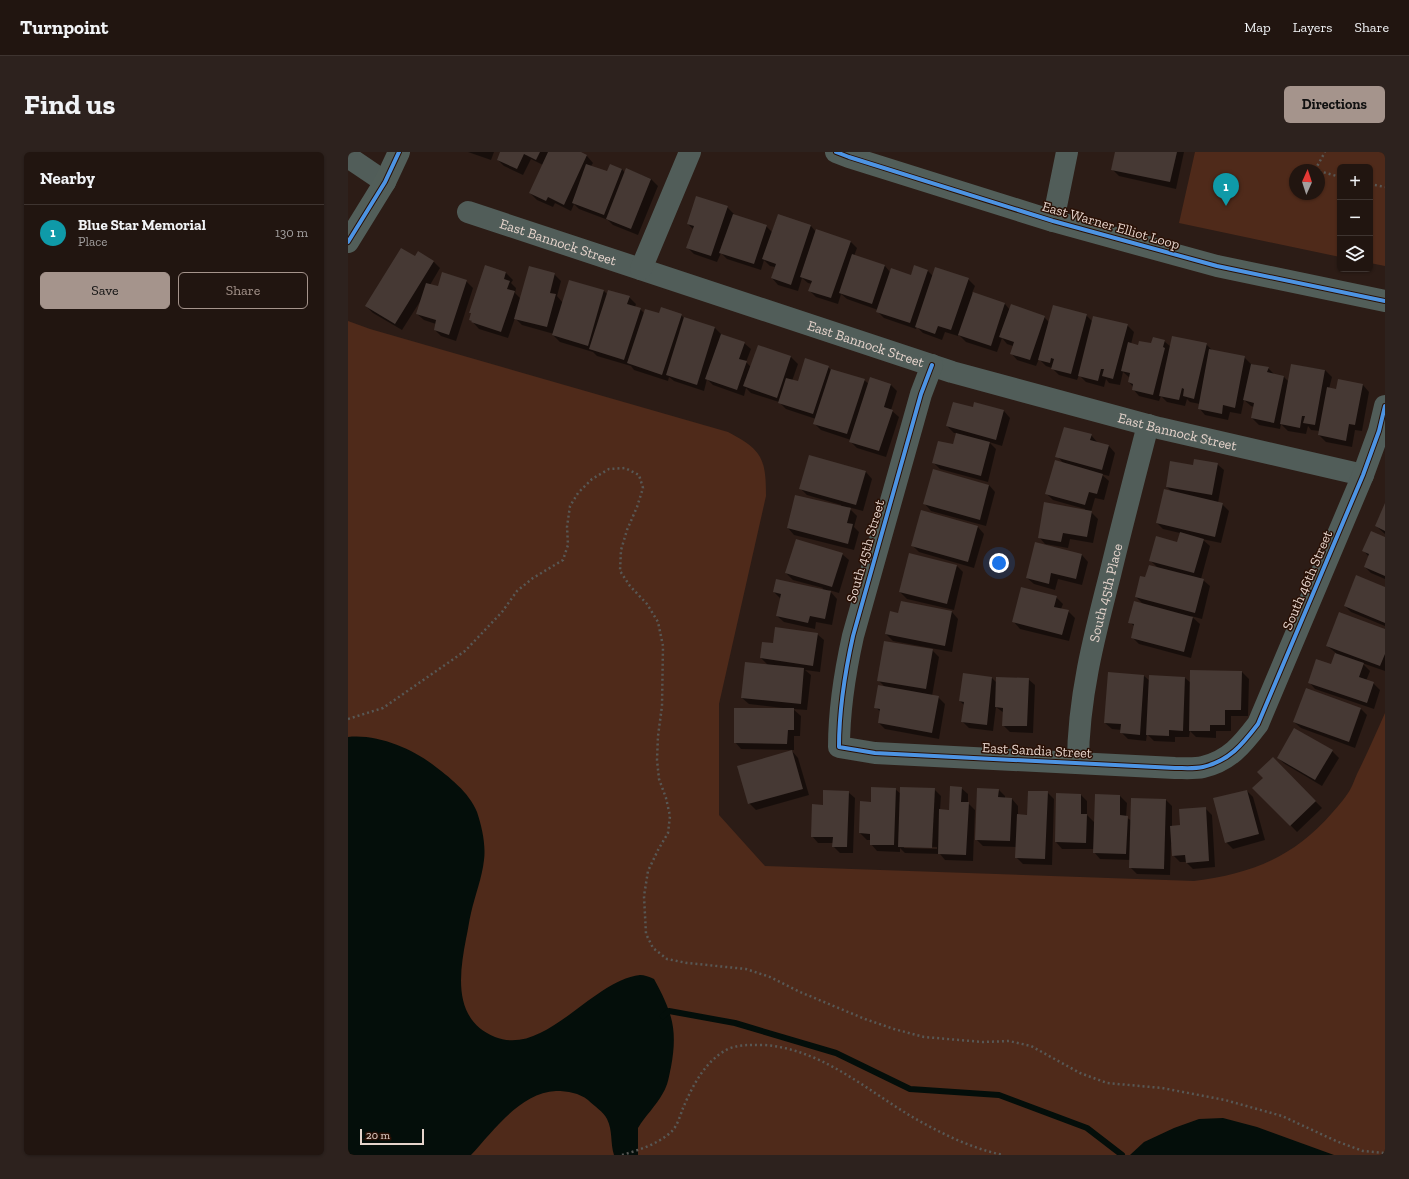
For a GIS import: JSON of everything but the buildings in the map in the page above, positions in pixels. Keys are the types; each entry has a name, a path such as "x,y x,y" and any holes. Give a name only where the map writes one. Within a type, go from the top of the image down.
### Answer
{"main road":[{"path":"348,242 385,182 399,152"},
{"name":"East Warner Elliot Loop","path":"836,152 856,160 1053,221 1217,266 1385,301"}],"street":[{"path":"641,269 690,152"},
{"path":"1053,221 1067,152"},
{"path":"348,157 385,182"},
{"name":"East Bannock Street","path":"468,212 952,372 1203,439 1363,475"},
{"name":"South 45th Street","path":"839,747 839,732 848,660 853,636 921,394 932,365"},
{"name":"South 46th Street","path":"1231,755 1258,724 1363,475 1379,431 1385,406"},
{"name":"South 45th Place","path":"1078,763 1078,737 1082,699 1094,638 1148,425"},
{"name":"East Sandia Street","path":"839,747 875,753 1175,768 1202,767 1218,762 1231,755"}],"path":[{"path":"1318,164 1325,152"},
{"path":"1325,173 1337,176"},
{"path":"1373,184 1385,186"},
{"path":"348,719 383,708 465,651 502,612 517,592 533,578 563,560 568,545 566,527 570,506 578,493 592,479 609,469 625,468 639,475 643,488 621,550 620,571 630,586 647,604 658,622 662,646 662,706 656,760 659,779 666,798 670,816 668,833 648,871 644,896 646,934 654,948 667,959 687,963 746,969 770,977 800,992 894,1029 924,1037 983,1042 1009,1041 1031,1046 1080,1073 1107,1082 1162,1088 1225,1100 1282,1116 1336,1141 1363,1151 1385,1153"},
{"path":"622,1155 641,1149 661,1139 672,1131 692,1090 705,1068 715,1057 729,1049 746,1044 792,1049 815,1058 837,1069 909,1115 930,1126 971,1145 1003,1155"}],"shaded area":[{"path":"1195,152 1385,152 1385,266 1373,264 1373,164 1337,164 1337,256 1179,223"},
{"path":"348,321 370,329 728,432 748,444 760,456 765,472 766,496 719,704 719,815 765,866 1194,881 1234,874 1270,861 1287,852 1317,828 1332,813 1348,794 1385,713 1385,1155 348,1155"},
{"path":"348,737 370,738 393,743 423,758 464,791 477,812 483,836 484,860 470,919 461,981 462,995 466,1008 472,1020 481,1029 495,1037 514,1040 532,1037 550,1028 604,990 622,980 640,975 654,979 665,1001 672,1021 674,1042 673,1054 665,1090 638,1128 638,1155 614,1155 610,1128 604,1114 588,1100 577,1094 556,1091 543,1093 531,1098 519,1106 499,1124 471,1155 348,1155"},
{"path":"1223,1118 1257,1127 1334,1155 1130,1155 1144,1142 1174,1128 1199,1119"}],"waterway":[{"path":"663,1016 669,1011 735,1023 836,1053 910,1089 999,1095 1087,1128 1122,1155"}],"cycle path":[{"path":"348,242 385,182 399,152"},
{"path":"836,152 1053,221 1217,266 1385,301"},
{"path":"932,365 921,394 853,636 843,691 839,747 875,753 1175,768 1203,767 1220,761 1234,751 1258,724 1363,475 1379,431 1385,406"}],"place":[{"name":"Blue Star Memorial","path":"1226,206"}]}
